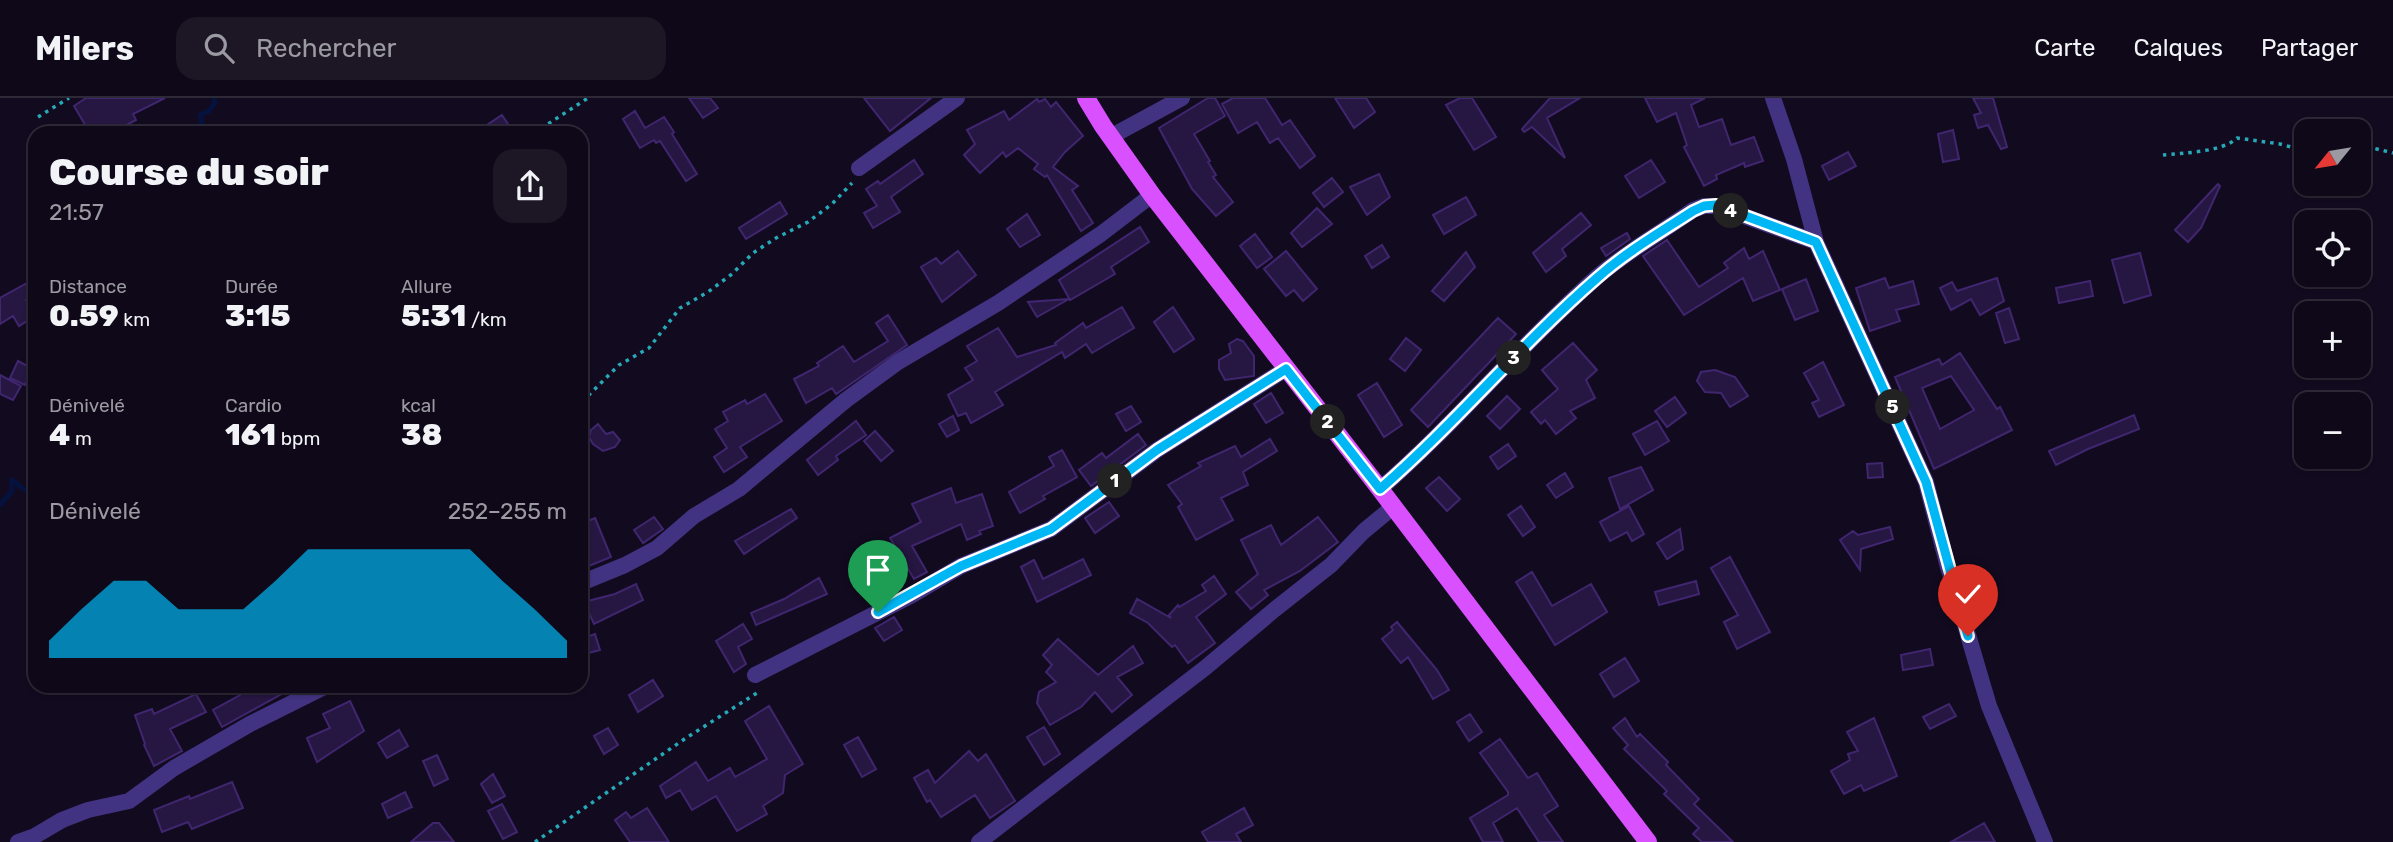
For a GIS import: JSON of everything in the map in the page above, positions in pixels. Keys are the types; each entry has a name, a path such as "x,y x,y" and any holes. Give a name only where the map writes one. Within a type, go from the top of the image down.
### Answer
{"main road":[{"path":"1086,98 1152,195 1394,507 1648,842"}],"street":[{"path":"859,168 957,98"},
{"path":"1110,137 1182,98"},
{"path":"1773,98 1794,159 1816,242 1926,482 1989,706 2045,842"},
{"path":"588,580 657,548 694,516 739,489 846,400 898,362 998,303 1152,195"},
{"path":"1380,489 1415,459 1482,389 1595,279 1693,211 1716,205 1816,242"},
{"path":"755,675 912,595 961,566 1042,535 1157,450 1286,369"},
{"path":"979,842 1205,668 1331,565 1364,531 1394,507"},
{"path":"18,842 75,815 129,801 174,768 312,693"}],"path":[{"path":"38,117 69,98"},
{"path":"545,126 588,98"},
{"path":"2163,155 2214,148 2232,143 2237,138 2294,148"},
{"path":"2371,149 2393,153"},
{"path":"588,396 619,365 649,348 680,308 708,292 753,253 808,222 832,204 852,183 859,168"},
{"path":"535,842 686,738 760,692 755,675"}],"building":[{"path":"86,98 165,98 133,114 136,120 124,126 86,126 74,106"},
{"path":"689,98 710,98 718,108 703,118"},
{"path":"864,98 931,98 890,131"},
{"path":"1208,98 1215,98 1225,116 1194,134 1210,161 1208,162 1216,175 1213,177 1233,202 1216,216 1192,189 1159,128"},
{"path":"1233,98 1265,98 1282,125 1290,120 1315,156 1300,168 1278,138 1270,143 1257,122 1238,133 1222,104"},
{"path":"1335,98 1366,98 1375,112 1354,128"},
{"path":"1460,98 1472,98 1496,137 1474,150 1446,105"},
{"path":"1550,98 1580,98 1547,118 1565,158 1532,127 1524,132 1522,129"},
{"path":"1645,98 1705,98 1691,105 1699,127 1722,119 1731,145 1754,137 1763,161 1745,167 1744,163 1716,175 1717,179 1704,186 1684,147 1687,145 1676,113 1657,122"},
{"path":"1973,98 1993,98 2007,147 2001,149 1988,125 1978,128 1974,115 1981,113"},
{"path":"1037,99 1039,102 1045,99 1051,107 1056,102 1083,136 1053,167 1078,186 1072,190 1093,223 1081,231 1047,175 1045,177 1034,169 1038,164 1018,148 1006,157 1003,152 980,173 964,155 975,144 967,130 1004,111 1009,120"},
{"path":"635,111 645,128 664,117 697,174 686,181 660,141 656,143 654,140 640,148 623,119"},
{"path":"502,115 509,126 486,126"},
{"path":"1953,130 1959,159 1943,162 1938,134"},
{"path":"1848,152 1856,166 1829,180 1822,166"},
{"path":"914,160 923,174 891,197 900,212 873,228 864,213 877,206 866,189 878,181 880,184"},
{"path":"1651,160 1665,182 1639,198 1625,176"},
{"path":"1379,174 1390,197 1367,215 1350,187"},
{"path":"1332,178 1343,192 1324,207 1313,193"},
{"path":"2218,184 2220,186 2201,228 2188,242 2175,230"},
{"path":"1466,197 1476,215 1444,234 1433,215"},
{"path":"780,202 787,214 746,239 739,228"},
{"path":"1317,208 1332,224 1302,247 1291,233"},
{"path":"1581,213 1591,225 1562,249 1566,256 1546,272 1533,253"},
{"path":"1027,214 1040,235 1020,247 1007,229"},
{"path":"1140,227 1149,242 1111,267 1115,274 1070,300 1059,280"},
{"path":"1627,233 1630,239 1606,256 1601,248"},
{"path":"1255,234 1272,257 1257,268 1240,246"},
{"path":"1667,240 1699,287 1728,268 1724,263 1744,248 1749,259 1763,251 1780,290 1753,301 1743,278 1684,315 1643,256"},
{"path":"1382,245 1389,257 1372,268 1365,256"},
{"path":"958,251 976,275 942,302 921,267 936,258 941,264"},
{"path":"1286,251 1317,289 1303,301 1294,290 1286,296 1264,269"},
{"path":"1466,252 1475,267 1444,301 1432,291"},
{"path":"2140,253 2151,295 2124,303 2112,260"},
{"path":"1885,278 1889,288 1913,281 1919,304 1896,310 1900,321 1870,331 1856,288"},
{"path":"1997,278 2004,301 1980,315 1971,299 1951,310 1940,288 1952,282 1957,291"},
{"path":"1806,279 1818,311 1795,320 1782,289"},
{"path":"2090,281 2093,296 2059,303 2056,288"},
{"path":"27,283 28,320 19,326 13,316 0,324 0,298"},
{"path":"1069,299 1037,317 1028,302"},
{"path":"1122,307 1134,328 1092,353 1086,344 1065,358 1062,352 995,392 1003,405 971,423 966,413 958,416 948,395 973,380 965,368 977,361 967,346 998,328 1017,357 1056,345 1055,343 1083,323 1086,328"},
{"path":"1173,307 1194,339 1174,352 1154,322"},
{"path":"2009,308 2019,339 2005,343 1996,313"},
{"path":"888,315 907,345 836,394 832,388 806,403 794,379 819,366 817,363 843,346 854,362 888,341 876,323"},
{"path":"1498,318 1516,334 1428,427 1411,410"},
{"path":"1406,338 1421,350 1405,371 1390,359"},
{"path":"1237,339 1243,341 1254,356 1254,376 1225,380 1219,369 1219,360 1231,353 1229,344"},
{"path":"1573,343 1597,370 1586,380 1595,398 1570,411 1576,418 1556,434 1545,420 1541,424 1531,412 1558,389 1542,370"},
{"path":"1960,353 1997,409 2000,407 2012,430 1934,469 1895,377 1939,359 1942,365","holes":["1951,376 1974,410 1940,429 1922,388"]},
{"path":"18,361 28,366 25,385 10,378"},
{"path":"1823,362 1844,405 1819,417 1812,403 1819,400 1804,373"},
{"path":"1715,370 1735,377 1748,396 1730,407 1721,393 1705,392 1697,381 1701,372"},
{"path":"0,375 21,386 13,400 0,394"},
{"path":"1377,383 1402,425 1384,437 1358,395"},
{"path":"1271,393 1283,413 1266,423 1254,404"},
{"path":"765,394 782,421 740,447 747,457 724,472 714,457 727,448 715,429 728,421 723,412 745,400 747,404"},
{"path":"1507,396 1520,409 1500,429 1487,416"},
{"path":"1675,397 1686,413 1667,427 1655,411"},
{"path":"1131,406 1141,422 1126,431 1116,414"},
{"path":"2134,415 2139,429 2056,465 2049,451"},
{"path":"953,416 959,430 947,437 939,424"},
{"path":"856,421 866,435 836,456 838,460 818,475 807,460"},
{"path":"1657,421 1669,441 1645,455 1633,434"},
{"path":"598,424 606,434 613,432 620,440 615,447 603,451 593,444 589,437 591,430"},
{"path":"875,431 893,451 881,461 864,441"},
{"path":"1138,434 1146,445 1091,486 1079,470 1102,453 1106,458"},
{"path":"1270,439 1277,451 1243,472 1248,485 1221,498 1233,520 1196,540 1178,507 1182,504 1168,485 1201,466 1198,463 1235,446 1241,457"},
{"path":"1508,444 1516,456 1498,469 1490,457"},
{"path":"1062,450 1077,477 1020,513 1009,492 1054,466 1049,457"},
{"path":"1882,463 1883,477 1868,478 1867,464"},
{"path":"1641,467 1653,490 1620,509 1609,478"},
{"path":"1565,473 1573,487 1556,498 1547,485"},
{"path":"1439,477 1460,499 1447,511 1426,488"},
{"path":"951,488 956,503 982,494 993,526 979,531 981,534 967,540 961,524 912,546 927,572 914,579 890,538 921,522 912,504"},
{"path":"1109,502 1119,516 1095,533 1085,518"},
{"path":"1521,506 1535,527 1523,536 1508,515"},
{"path":"1629,506 1644,534 1632,541 1627,532 1610,541 1600,522"},
{"path":"791,509 797,518 744,554 735,541"},
{"path":"654,517 663,529 643,543 634,530"},
{"path":"1318,517 1338,542 1300,571 1264,590 1268,595 1251,609 1236,592 1258,574 1241,540 1271,525 1281,545"},
{"path":"595,518 611,557 588,566 588,521"},
{"path":"1890,527 1893,539 1861,549 1860,570 1840,540 1853,531 1858,535"},
{"path":"1680,529 1683,549 1667,559 1657,543"},
{"path":"1730,557 1770,632 1737,649 1724,622 1738,615 1711,568"},
{"path":"1083,559 1091,575 1037,602 1021,567 1034,560 1043,579"},
{"path":"1532,572 1552,606 1591,584 1607,612 1555,645 1516,582"},
{"path":"1214,576 1226,594 1196,617 1215,643 1188,663 1175,645 1172,647 1148,623 1130,613 1137,599 1171,618 1169,615 1178,605 1179,607 1206,591 1202,585"},
{"path":"819,578 827,594 756,625 751,613 784,599"},
{"path":"1696,581 1699,594 1659,605 1655,592"},
{"path":"636,584 643,600 594,624 588,611 588,601 615,594"},
{"path":"894,617 902,630 884,641 875,628"},
{"path":"1397,622 1437,670 1449,690 1433,699 1408,657 1401,663 1382,639 1393,630 1391,627"},
{"path":"743,624 752,639 738,647 746,664 734,672 716,641"},
{"path":"595,634 600,650 588,653 588,636"},
{"path":"1058,639 1098,675 1133,646 1143,663 1117,677 1132,695 1112,712 1095,692 1081,707 1050,725 1037,703 1039,692 1056,682 1046,672 1052,665 1043,655"},
{"path":"1930,649 1933,665 1903,670 1901,655"},
{"path":"1625,658 1639,681 1614,697 1600,674"},
{"path":"653,680 663,696 638,712 629,695"},
{"path":"239,693 283,693 222,727 213,710"},
{"path":"196,694 206,712 170,729 182,751 154,766 135,715 152,709 154,714"},
{"path":"350,701 364,731 317,762 307,738 330,728 323,714"},
{"path":"1949,704 1956,716 1930,729 1923,717"},
{"path":"769,706 803,764 785,775 783,793 763,806 767,814 737,831 716,796 692,810 680,790 666,798 660,786 696,762 708,781 730,768 735,777 767,759 745,721"},
{"path":"1470,714 1482,732 1469,741 1457,722"},
{"path":"1625,718 1637,737 1640,734 1668,762 1666,765 1699,799 1694,804 1733,842 1702,842 1693,834 1699,828 1664,794 1667,791 1624,749 1628,745 1613,728"},
{"path":"1874,718 1897,776 1864,791 1861,785 1844,794 1831,771 1850,760 1848,754 1858,751 1847,732"},
{"path":"1044,727 1060,754 1044,765 1027,737"},
{"path":"608,728 618,745 604,754 594,736"},
{"path":"399,730 408,746 387,758 378,743"},
{"path":"858,737 876,769 862,777 844,745"},
{"path":"1500,739 1528,778 1537,773 1558,806 1544,815 1563,842 1539,842 1517,808 1493,823 1503,842 1483,842 1470,818 1508,795 1508,792 1480,753"},
{"path":"969,751 978,761 986,754 1015,801 990,818 975,795 941,817 930,800 927,802 914,778 928,770 935,783"},
{"path":"437,755 448,779 434,786 423,761"},
{"path":"493,774 505,796 492,803 481,784"},
{"path":"232,782 243,808 192,829 188,822 162,832 154,810"},
{"path":"405,792 412,807 388,818 382,804"},
{"path":"502,804 517,832 503,839 488,811"},
{"path":"647,808 669,842 630,842 615,820 626,812 631,818"},
{"path":"1244,808 1253,825 1236,834 1241,842 1208,842 1202,832"},
{"path":"433,823 439,823 454,842 411,842"},
{"path":"1984,823 1995,842 1951,842"}],"waterway":[{"path":"198,126 202,123 200,115 209,111 215,103 214,98"},
{"path":"0,505 12,491 12,480 25,490 28,489"}],"route":[{"path":"878,612 912,595 948,572 1042,535 1157,450 1286,369 1380,489 1415,459 1447,424 1595,279 1693,211 1716,205 1816,242 1926,482 1968,636"}]}
